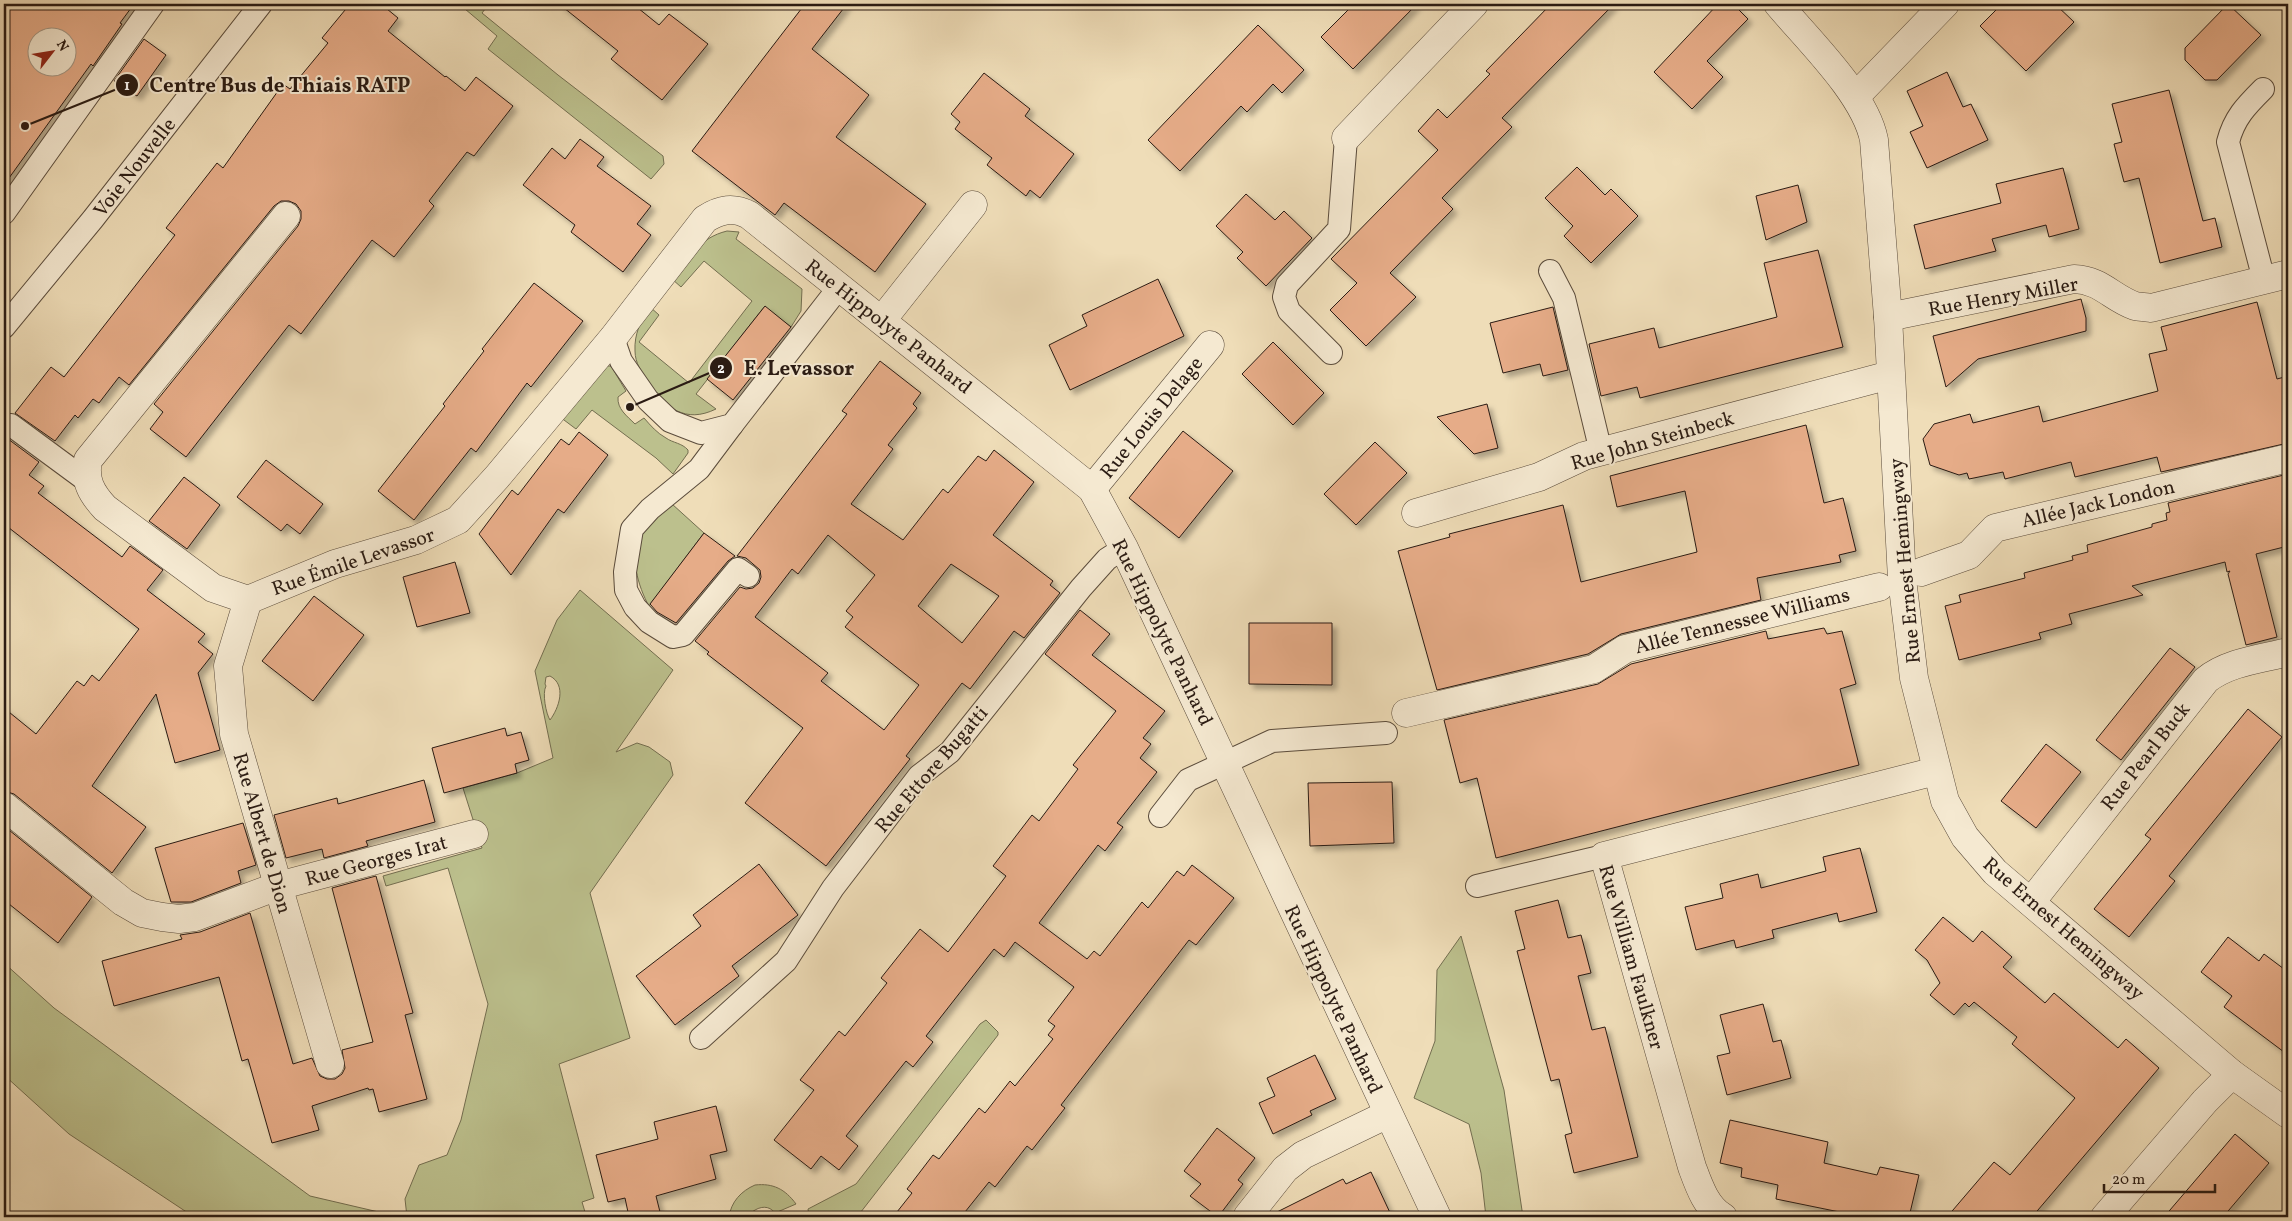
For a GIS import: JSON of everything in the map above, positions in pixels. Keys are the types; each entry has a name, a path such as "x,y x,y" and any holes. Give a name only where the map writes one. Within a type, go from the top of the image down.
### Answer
{"street":[{"path":"1346,138 1474,4"},
{"name":"Rue Ernest Hemingway","path":"1778,4 1856,96 1871,125 1874,140 1888,318 1902,579 1914,678 1944,801 1965,837 1996,872 2232,1074 2288,1114"},
{"path":"1856,96 1945,4"},
{"path":"882,320 973,205"},
{"name":"Rue Hippolyte Panhard","path":"706,219 722,210 739,210 744,213 840,286 1092,489 1124,548 1226,762 1437,1217"},
{"path":"87,482 86,470 88,460 286,216"},
{"name":"Rue Émile Levassor","path":"87,482 94,496 105,508 213,588 248,600 335,564 424,537 458,520 497,477 613,338 706,219"},
{"name":"Rue Henry Miller","path":"1888,318 2074,278 2085,279 2100,285 2135,306 2151,308 2276,277"},
{"name":"Rue Louis Delage","path":"1092,489 1210,345"},
{"name":"Rue John Steinbeck","path":"1416,513 1539,477 1584,456 1890,375"},
{"name":"Allée Jack London","path":"1921,572 1970,555 1995,528 2288,458"},
{"name":"Allée Tennessee Williams","path":"1406,713 1594,669 1625,649 1879,587"},
{"name":"Rue Albert de Dion","path":"248,600 228,666 234,734 330,1064"},
{"name":"Rue Pearl Buck","path":"2031,902 2206,680 2228,668 2288,652"},
{"name":"Rue William Faulkner","path":"1716,1215 1702,1192 1692,1168 1604,856 1936,770"},
{"name":"Rue Georges Irat","path":"4,806 123,902 142,913 179,919 195,917 278,886 474,834"},
{"path":"2105,1217 2205,1102 2232,1074"},
{"path":"1247,1217 1285,1169 1303,1155 1388,1114"}],"lane":[{"path":"4,214 153,4"},
{"name":"Voie Nouvelle","path":"4,327 93,219 261,4"},
{"path":"2262,89 2243,110 2232,126 2228,142 2276,277"},
{"path":"1331,353 1289,311 1284,296 1288,285 1339,229 1346,138"},
{"path":"1550,271 1564,298 1601,452"},
{"path":"748,576 738,569 683,635 674,637 649,622 635,607 626,590 625,572 632,529 650,508 699,469 840,286"},
{"path":"613,338 622,361 633,380 648,400 670,421 701,433 732,425"},
{"path":"11,425 87,482"},
{"name":"Rue Ettore Bugatti","path":"701,1038 786,961 833,888 920,776 950,752 1081,588 1107,560 1124,548"},
{"path":"1160,816 1188,780 1272,741 1386,733"},
{"path":"1477,886 1604,856"}],"green space":[{"path":"469,4 489,4 482,13 558,75 663,156 664,164 651,179 488,49 497,36 465,9"},
{"path":"727,231 739,232 736,239 802,289 801,311 791,327 764,307 696,394 716,409 695,415 686,414 669,406 643,375 635,355 637,333 649,306 659,315 639,342 689,383 752,301 704,261 681,287 672,279 695,249 709,238"},
{"path":"604,366 611,366 626,391 618,397 619,405 635,424 644,418 660,434 688,450 688,453 673,474 656,458 592,410 576,429 560,417"},
{"path":"672,504 704,533 649,606 641,590 636,570 636,541 639,533"},
{"path":"580,590 673,670 616,752 637,743 649,747 670,762 673,775 590,893 630,1038 559,1064 594,1198 582,1202 585,1212 577,1215 578,1217 407,1217 405,1199 419,1165 447,1155 461,1120 488,1004 448,868 386,886 383,876 482,848 463,788 517,773 553,758 535,671 557,620","holes":["550,676 555,680 560,691 560,697 550,720 544,698 546,677"]},
{"path":"1461,936 1504,1090 1523,1217 1486,1217 1481,1173 1469,1124 1414,1098 1435,1041 1437,970"},
{"path":"4,963 54,1008 310,1196 400,1217 194,1217 69,1134 4,1075"},
{"path":"986,1020 998,1032 998,1035 857,1217 809,1217 808,1209 856,1184 980,1024"},
{"path":"755,1185 767,1185 778,1188 796,1204 775,1213 773,1210 764,1207 752,1212 750,1217 729,1217 732,1207 738,1198 745,1190"}],"building":[{"path":"4,4 134,4 93,66 91,64 4,185"},
{"path":"350,4 381,4 398,18 388,31 445,77 465,91 476,77 513,106 474,156 467,152 429,201 434,206 394,257 372,240 301,334 289,325 186,457 150,429 163,412 154,404 298,226 301,219 301,211 296,204 289,201 281,201 274,206 129,385 119,377 99,403 93,399 78,418 75,415 55,441 15,413 51,367 64,377 175,235 166,228 217,163 223,168 283,84 290,89 328,43 322,38"},
{"path":"559,4 633,4 659,25 669,14 708,44 662,100 611,59 618,51"},
{"path":"805,4 847,4 812,49 869,95 836,137 926,204 875,272 784,203 775,215 692,151"},
{"path":"1354,4 1417,4 1353,69 1321,37"},
{"path":"1551,4 1614,4 1502,118 1512,127 1442,198 1453,209 1390,273 1416,297 1366,346 1330,310 1357,283 1331,259 1438,150 1418,131 1438,109 1447,118 1490,74 1486,71"},
{"path":"1718,4 1733,4 1748,19 1707,61 1723,77 1692,109 1654,72"},
{"path":"2002,4 2055,4 2074,22 2026,71 1980,26"},
{"path":"2228,4 2261,35 2217,80 2205,80 2185,60 2185,48"},
{"path":"1258,25 1304,70 1282,93 1273,84 1247,112 1241,106 1180,171 1148,140"},
{"path":"144,39 166,55 137,96 114,81"},
{"path":"1947,72 1963,107 1971,104 1988,140 1927,168 1910,132 1923,126 1907,91"},
{"path":"984,73 1030,109 1025,116 1074,154 1040,198 1030,190 1026,196 987,165 992,158 955,129 960,122 951,114"},
{"path":"2169,90 2203,221 2215,218 2222,247 2160,263 2139,178 2124,182 2114,144 2122,142 2112,104"},
{"path":"580,139 604,157 597,166 651,206 637,224 651,235 623,272 571,232 575,225 523,185 552,148 565,159"},
{"path":"1577,167 1605,195 1611,189 1638,216 1591,263 1564,236 1573,226 1545,198"},
{"path":"2063,168 2079,229 2049,237 2046,225 1992,239 1996,251 1925,269 1914,225 2001,203 1996,184"},
{"path":"1798,185 1807,222 1766,240 1756,196"},
{"path":"1246,194 1275,220 1284,211 1312,238 1266,286 1237,258 1243,252 1216,226"},
{"path":"1818,250 1843,347 1640,398 1637,387 1601,396 1589,344 1654,328 1659,348 1777,317 1764,263"},
{"path":"1158,279 1184,336 1070,390 1049,345 1087,326 1082,315"},
{"path":"534,283 583,321 531,387 527,383 476,452 471,448 414,520 378,491 445,406 443,404 484,351 482,349"},
{"path":"2081,299 2086,318 2086,331 1978,359 1946,387 1933,336"},
{"path":"2257,302 2277,379 2288,376 2288,443 2161,472 2157,457 2075,477 2071,462 2005,479 2003,472 1969,479 1967,473 1959,475 1930,465 1923,439 1934,424 1970,414 1973,423 2039,406 2043,422 2158,391 2149,354 2167,350 2161,327"},
{"path":"765,306 791,327 733,400 707,379"},
{"path":"1553,307 1568,370 1543,376 1540,364 1503,373 1490,323"},
{"path":"1273,342 1324,393 1293,425 1242,374"},
{"path":"880,361 921,393 913,404 917,408 888,445 893,449 851,504 903,540 943,489 948,493 978,456 986,461 994,450 1034,482 993,535 1053,581 1050,585 1060,593 1024,638 1014,631 970,689 962,683 906,756 910,759 826,866 745,803 803,728 707,654 709,652 695,641 740,587 746,589 753,588 759,583 761,577 760,570 746,558 737,556 847,414 842,411","holes":["828,535 875,575 846,611 853,617 845,627 919,685 884,730 821,681 828,673 755,617 792,569 798,574","951,564 999,596 962,643 918,606"]},
{"path":"1487,404 1498,448 1474,454 1437,417"},
{"path":"1806,425 1824,503 1843,498 1856,551 1839,555 1841,562 1757,578 1761,600 1621,634 1588,654 1437,690 1398,551 1450,537 1449,534 1563,505 1581,582 1697,552 1685,491 1617,507 1610,476"},
{"path":"1183,431 1233,471 1179,538 1129,498"},
{"path":"579,432 608,455 564,513 558,509 511,575 479,534 512,490 518,495 561,439 569,445"},
{"path":"4,436 39,462 29,475 44,486 38,493 122,557 130,546 163,570 147,590 205,634 198,642 213,654 198,673 220,750 175,763 156,694 92,786 146,827 112,873 14,794 4,791 4,708 36,734 77,681 84,686 92,675 99,681 139,629 4,524"},
{"path":"1375,442 1407,473 1356,525 1324,494"},
{"path":"266,460 323,504 300,534 287,524 281,531 237,497"},
{"path":"2288,474 2288,546 2256,554 2277,637 2246,645 2228,574 2230,571 2227,572 2225,562 2132,586 2143,595 2069,614 2072,624 2039,633 2041,639 1959,660 1945,606 1961,602 1959,595 2025,578 2024,573 2073,560 2072,556 2088,552 2087,545 2152,527 2152,524 2167,520 2166,513 2170,512 2168,503"},
{"path":"184,477 220,505 187,549 149,521"},
{"path":"704,533 735,556 728,561 676,623 657,612 650,604"},
{"path":"455,562 470,613 417,627 403,577"},
{"path":"314,596 364,635 313,701 262,661"},
{"path":"1080,610 1110,634 1092,655 1165,711 1143,738 1151,744 1140,758 1157,772 1117,823 1123,827 1105,851 1098,845 1039,923 1087,959 1094,951 1100,956 1142,902 1148,908 1177,871 1184,876 1192,865 1234,898 1196,945 1189,940 1061,1105 1065,1108 1032,1150 1027,1146 995,1187 989,1182 961,1217 893,1217 912,1193 907,1189 933,1155 939,1159 979,1108 985,1113 1010,1081 1015,1086 1053,1039 1048,1035 1055,1026 1048,1021 1074,987 1015,942 1004,957 994,949 926,1036 933,1042 913,1067 906,1061 846,1136 858,1146 839,1170 821,1156 811,1169 774,1140 814,1090 800,1080 839,1031 845,1036 887,983 881,978 920,929 948,952 1006,876 993,866 1032,815 1039,821 1078,769 1073,765 1116,711 1045,654"},
{"path":"1249,623 1332,623 1332,685 1249,684"},
{"path":"1824,628 1827,634 1842,631 1856,684 1840,689 1859,765 1496,858 1477,778 1460,783 1444,720 1598,684 1631,664 1766,631 1768,639"},
{"path":"2170,648 2195,667 2121,760 2096,740"},
{"path":"2248,709 2282,737 2169,876 2175,881 2129,937 2094,909 2151,839 2145,835"},
{"path":"505,728 507,736 521,732 529,760 515,764 517,773 444,793 432,748"},
{"path":"2046,744 2081,772 2036,828 2001,801"},
{"path":"424,780 435,822 366,841 368,846 324,858 322,849 286,858 274,815 337,798 338,804"},
{"path":"1392,782 1394,843 1310,846 1308,783"},
{"path":"243,823 256,865 238,871 241,883 191,902 171,902 155,848"},
{"path":"4,826 92,897 58,943 4,900"},
{"path":"1860,848 1877,912 1839,922 1837,913 1772,930 1774,938 1736,948 1734,940 1696,950 1685,907 1723,898 1720,884 1758,874 1761,888 1826,871 1823,857"},
{"path":"759,864 798,915 732,966 739,976 675,1025 636,976 701,926 693,915"},
{"path":"376,876 413,1013 405,1015 427,1099 379,1112 373,1089 369,1090 368,1088 312,1106 319,1130 272,1143 248,1059 242,1061 219,977 114,1006 102,961 182,939 180,935 200,932 250,913 293,1064 312,1058 320,1076 327,1079 335,1079 342,1074 345,1068 342,1050 373,1042 332,888"},
{"path":"1558,900 1568,938 1581,935 1591,973 1578,976 1592,1030 1605,1027 1638,1157 1574,1173 1565,1135 1572,1133 1559,1079 1551,1081 1517,951 1525,949 1515,911"},
{"path":"1943,917 1973,942 1982,931 2012,957 2003,967 2045,1003 2054,993 2118,1048 2126,1039 2159,1068 2032,1217 1947,1217 1994,1162 2010,1175 2075,1098 2012,1044 2017,1037 1974,1002 1969,1007 1965,1003 1954,1015 1930,995 1940,983 1927,960 1915,950"},
{"path":"2228,937 2259,961 2264,954 2288,972 2288,1055 2224,1007 2232,996 2201,972"},
{"path":"1763,1004 1773,1042 1781,1040 1791,1078 1727,1095 1717,1056 1730,1053 1720,1015"},
{"path":"1315,1055 1336,1099 1310,1111 1312,1115 1273,1134 1259,1103 1275,1096 1267,1078"},
{"path":"716,1106 727,1151 710,1155 716,1179 656,1196 660,1212 640,1217 629,1217 625,1198 608,1202 596,1155 658,1139 654,1122"},
{"path":"1730,1120 1828,1142 1824,1163 1877,1175 1880,1167 1919,1175 1909,1217 1864,1217 1776,1199 1778,1185 1741,1177 1742,1168 1720,1163"},
{"path":"1217,1128 1255,1158 1238,1180 1243,1184 1218,1217 1190,1196 1201,1184 1184,1171"},
{"path":"2235,1134 2269,1163 2223,1217 2164,1217"},
{"path":"1371,1172 1392,1217 1267,1217 1343,1179 1346,1184"}],"place":[{"name":"Centre Bus de Thiais RATP","path":"25,126"},
{"name":"E. Levassor","path":"630,407"}]}
